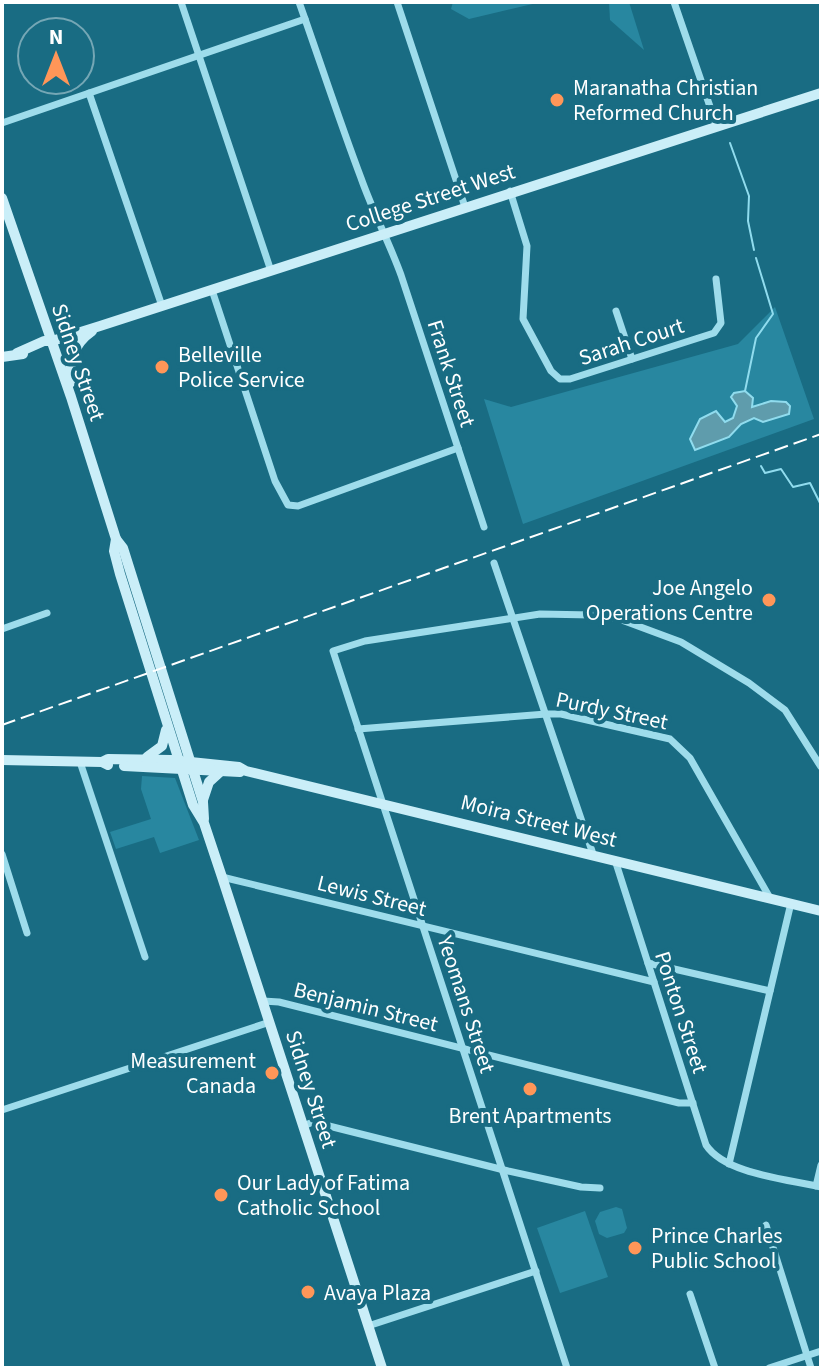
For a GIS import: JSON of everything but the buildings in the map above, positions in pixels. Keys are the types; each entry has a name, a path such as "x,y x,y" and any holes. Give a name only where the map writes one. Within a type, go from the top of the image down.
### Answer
{"main road":[{"name":"College Street West","path":"2,357 821,93"},
{"name":"Sidney Street","path":"2,198 116,539 114,551 120,574 163,693 185,764 193,805 204,823 382,1368"},
{"path":"71,397 71,357 87,334 100,326"},
{"name":"Sidney Street","path":"163,693 167,724 203,802 204,823"},
{"path":"143,759 162,746 167,724"},
{"name":"Moira Street West","path":"102,762 108,759 143,759 239,767 246,771"},
{"name":"Moira Street West","path":"2,760 102,762 108,765 185,764 221,771 246,771 821,911"},
{"path":"203,802 209,782 221,771"}],"street":[{"path":"181,2 271,271"},
{"name":"Frank Street","path":"299,2 381,233 390,244 401,275 484,527"},
{"path":"397,2 465,207"},
{"path":"674,2 717,127"},
{"path":"96,91 305,19"},
{"path":"2,123 80,96"},
{"path":"90,96 162,306"},
{"name":"Sarah Court","path":"510,191 527,246 523,319 551,371 560,379 570,379 718,330 721,323 716,279"},
{"path":"212,290 275,481 288,505 294,506 342,491 458,448"},
{"path":"616,311 632,359"},
{"path":"494,563 593,854"},
{"path":"2,629 47,613"},
{"path":"513,618 540,614 592,615 641,626 681,642 728,669 785,710 821,767"},
{"name":"Yeomans Street","path":"513,618 365,641 333,651 567,1368"},
{"name":"Purdy Street","path":"358,729 561,714 670,739 681,747 770,898"},
{"path":"80,762 145,957"},
{"path":"2,854 27,933"},
{"name":"Ponton Street","path":"615,860 706,1145 713,1156 729,1164"},
{"name":"Lewis Street","path":"222,877 654,982"},
{"path":"2,887 11,884"},
{"path":"791,903 729,1164 818,1187 821,1165"},
{"path":"648,963 770,991"},
{"name":"Benjamin Street","path":"263,1001 279,1002 679,1103 693,1103"},
{"path":"2,1110 270,1022"},
{"path":"303,1126 313,1122 502,1169 581,1187 600,1188"},
{"path":"766,1225 811,1368"},
{"path":"368,1326 536,1271"},
{"path":"690,1294 715,1368"},
{"path":"769,1368 821,1351"}],"shaded area":[{"path":"453,2 541,2 469,19 451,9"},
{"path":"609,2 629,2 644,50 610,20"},
{"path":"775,307 814,419 523,524 484,399 511,407 738,344"},
{"path":"745,391 753,398 752,407 771,401 786,402 790,406 789,414 763,422 754,418 741,424 729,437 695,450 690,439 700,419 716,411 725,422 733,418 737,406 731,397 734,393"},
{"path":"142,776 175,778 199,840 160,853 154,837 116,849 110,832 151,819 141,789"},
{"path":"616,1207 622,1209 627,1228 624,1233 607,1238 599,1234 595,1221 600,1212"},
{"path":"585,1211 608,1277 560,1293 537,1228"}],"waterway":[{"path":"730,143 749,196 748,221 754,250"},
{"path":"745,391 756,338 773,314 756,258"},
{"path":"761,466 765,473 781,469 793,487 810,483 821,505"}],"railway":[{"path":"2,725 821,434"}],"place":[{"name":"Maranatha Christian Reformed Church","path":"557,100"},
{"name":"Belleville Police Service","path":"162,367"},
{"name":"Joe Angelo Operations Centre","path":"769,600"},
{"name":"Measurement Canada","path":"272,1073"},
{"name":"Brent Apartments","path":"530,1089"},
{"name":"Our Lady of Fatima Catholic School","path":"221,1195"},
{"name":"Prince Charles Public School","path":"635,1248"},
{"name":"Avaya Plaza","path":"308,1292"}]}
